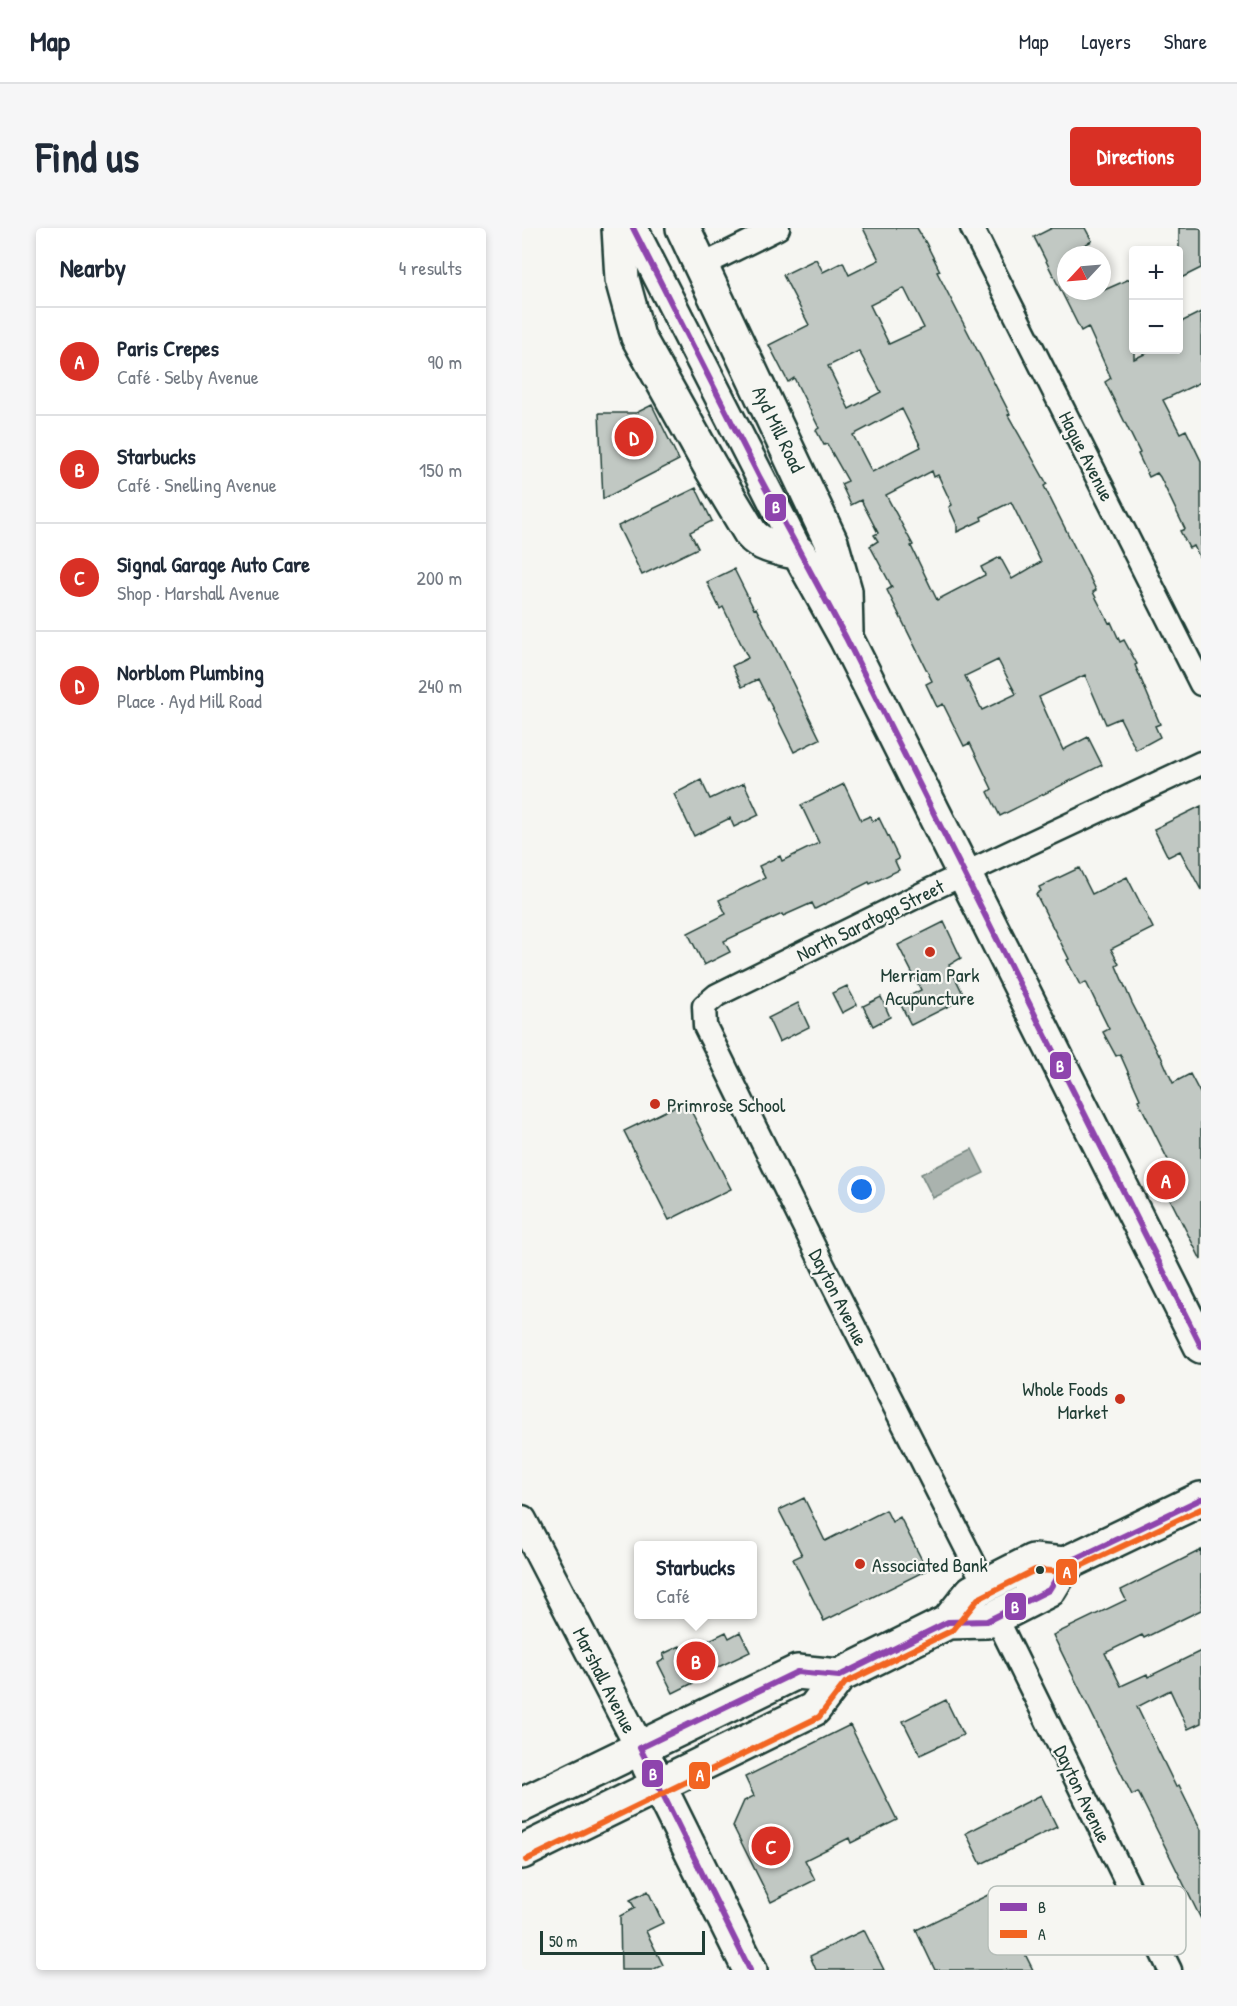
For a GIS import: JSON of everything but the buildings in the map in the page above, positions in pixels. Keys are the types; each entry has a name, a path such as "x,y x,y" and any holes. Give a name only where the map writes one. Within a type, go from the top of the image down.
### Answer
{"main road":[{"path":"619,228 622,279 638,337 704,456 756,540 772,547 799,553 846,638 1201,1346"},
{"name":"Ayd Mill Road","path":"683,228 831,542 845,591 846,638"},
{"path":"522,1852 814,1709 839,1676 948,1622 972,1592 985,1585 1033,1561 1065,1564 1201,1499"},
{"path":"948,1622 987,1622 1049,1590 1065,1564"},
{"path":"522,1805 797,1672 839,1676"},
{"name":"Marshall Avenue","path":"640,1748 750,1970"}],"street":[{"path":"633,228 799,553"},
{"path":"701,266 777,228"},
{"name":"Hague Avenue","path":"972,228 1201,684"},
{"name":"North Saratoga Street","path":"704,1006 717,995 965,874 1201,763"},
{"name":"Dayton Avenue","path":"704,1006 705,1026 985,1585"},
{"name":"Marshall Avenue","path":"522,1520 640,1748"},
{"name":"Dayton Avenue","path":"996,1617 1129,1886"},
{"name":"Dayton Avenue","path":"1163,1955 1170,1970"}],"shaded area":[{"path":"972,1149 984,1173 933,1198 921,1174"}],"transit line":[{"name":"B","path":"633,228 760,478 846,638 1201,1346"},
{"name":"B","path":"750,1970 640,1748 797,1672 839,1676 948,1622 987,1621 1049,1590 1065,1564 1201,1499"},
{"name":"A","path":"526,1860 819,1717 845,1683 953,1630 978,1599 1035,1570 1068,1572 1201,1509"}],"place":[{"name":"Norblom Plumbing","path":"634,437"},
{"name":"Merriam Park Acupuncture","path":"930,952"},
{"name":"Primrose School","path":"655,1104"},
{"name":"Paris Crepes","path":"1166,1180"},
{"name":"Whole Foods Market","path":"1120,1399"},
{"name":"Associated Bank","path":"860,1564"},
{"name":"Starbucks","path":"696,1661"},
{"name":"Signal Garage Auto Care","path":"771,1846"}]}
